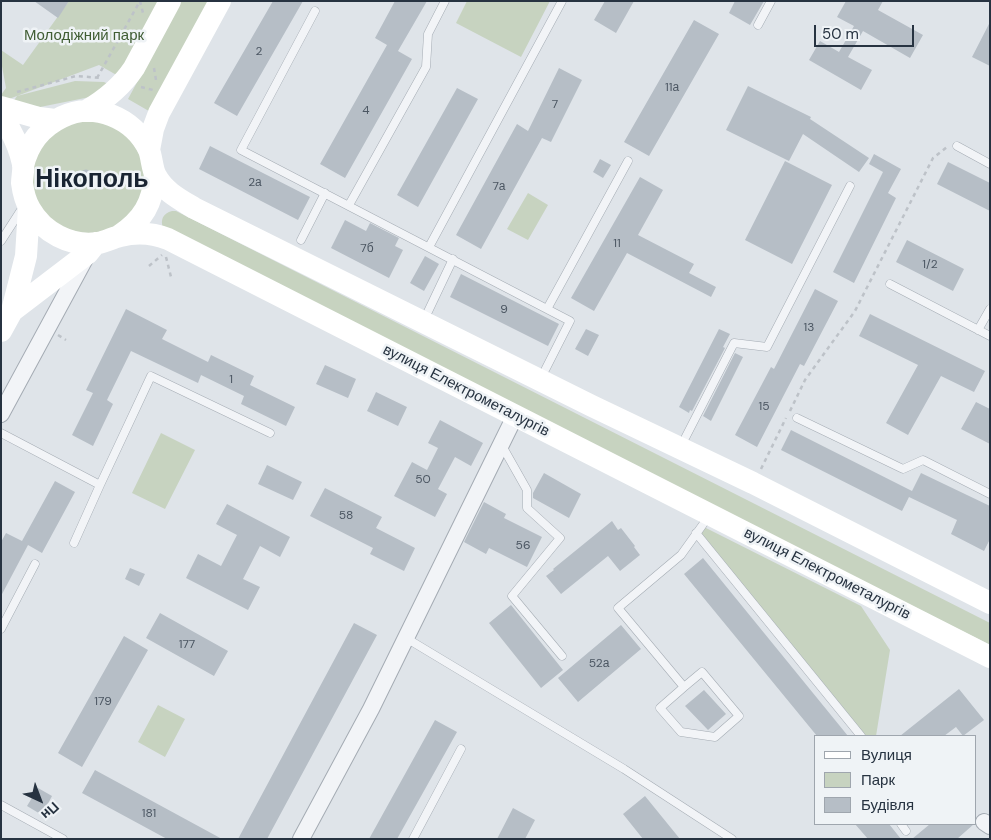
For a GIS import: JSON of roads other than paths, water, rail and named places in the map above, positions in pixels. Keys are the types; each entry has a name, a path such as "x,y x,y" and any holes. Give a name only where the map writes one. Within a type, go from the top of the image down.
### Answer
{"main road":[{"path":"86,111 110,95 130,73 170,1"},
{"path":"149,150 155,121 220,1"},
{"path":"8,100 40,118 55,120"},
{"path":"1,331 12,311 26,256 28,205 22,184 23,166 32,142 43,129 55,120 70,114 86,111 112,115 134,129 149,150 155,174 151,199 146,210 134,225 119,236"},
{"path":"1,115 18,143 23,166"},
{"path":"155,174 168,190 194,208 539,380 752,483 990,603"},
{"name":"вулиця Електрометалургів","path":"28,205 36,219 46,229 69,241 92,248 119,236 133,234 153,234 168,239 990,657"},
{"path":"12,311 92,248"}],"street":[{"path":"1,414 92,248"},
{"path":"302,839 371,709 515,416"}],"lane":[{"path":"349,205 426,67 428,34 445,1"},
{"path":"429,246 562,1"},
{"path":"758,25 771,1"},
{"path":"315,11 241,150 429,246 570,321 539,380"},
{"path":"956,146 990,164"},
{"path":"548,309 628,161"},
{"path":"680,448 734,342 767,347 850,186"},
{"path":"301,240 325,193"},
{"path":"1,241 28,205"},
{"path":"423,322 453,259"},
{"path":"890,284 990,336"},
{"path":"978,330 990,309"},
{"path":"74,543 152,376 270,433"},
{"path":"798,418 903,469 923,460 990,494"},
{"path":"1,434 100,485"},
{"path":"501,444 526,490 527,508 560,538 512,596 562,656"},
{"path":"684,688 618,608 681,556 710,515"},
{"path":"696,533 860,735"},
{"path":"1,628 35,564"},
{"path":"406,638 624,769 732,839"},
{"path":"702,672 740,716 714,738 681,732 660,708 684,688 702,672"},
{"path":"413,839 461,749"},
{"path":"1,805 63,839"},
{"path":"902,825 906,830"}],"district":[{"name":"Нікополь","path":"92,180"}],"park label":[{"name":"Молодіжний парк","path":"84,36"}]}
